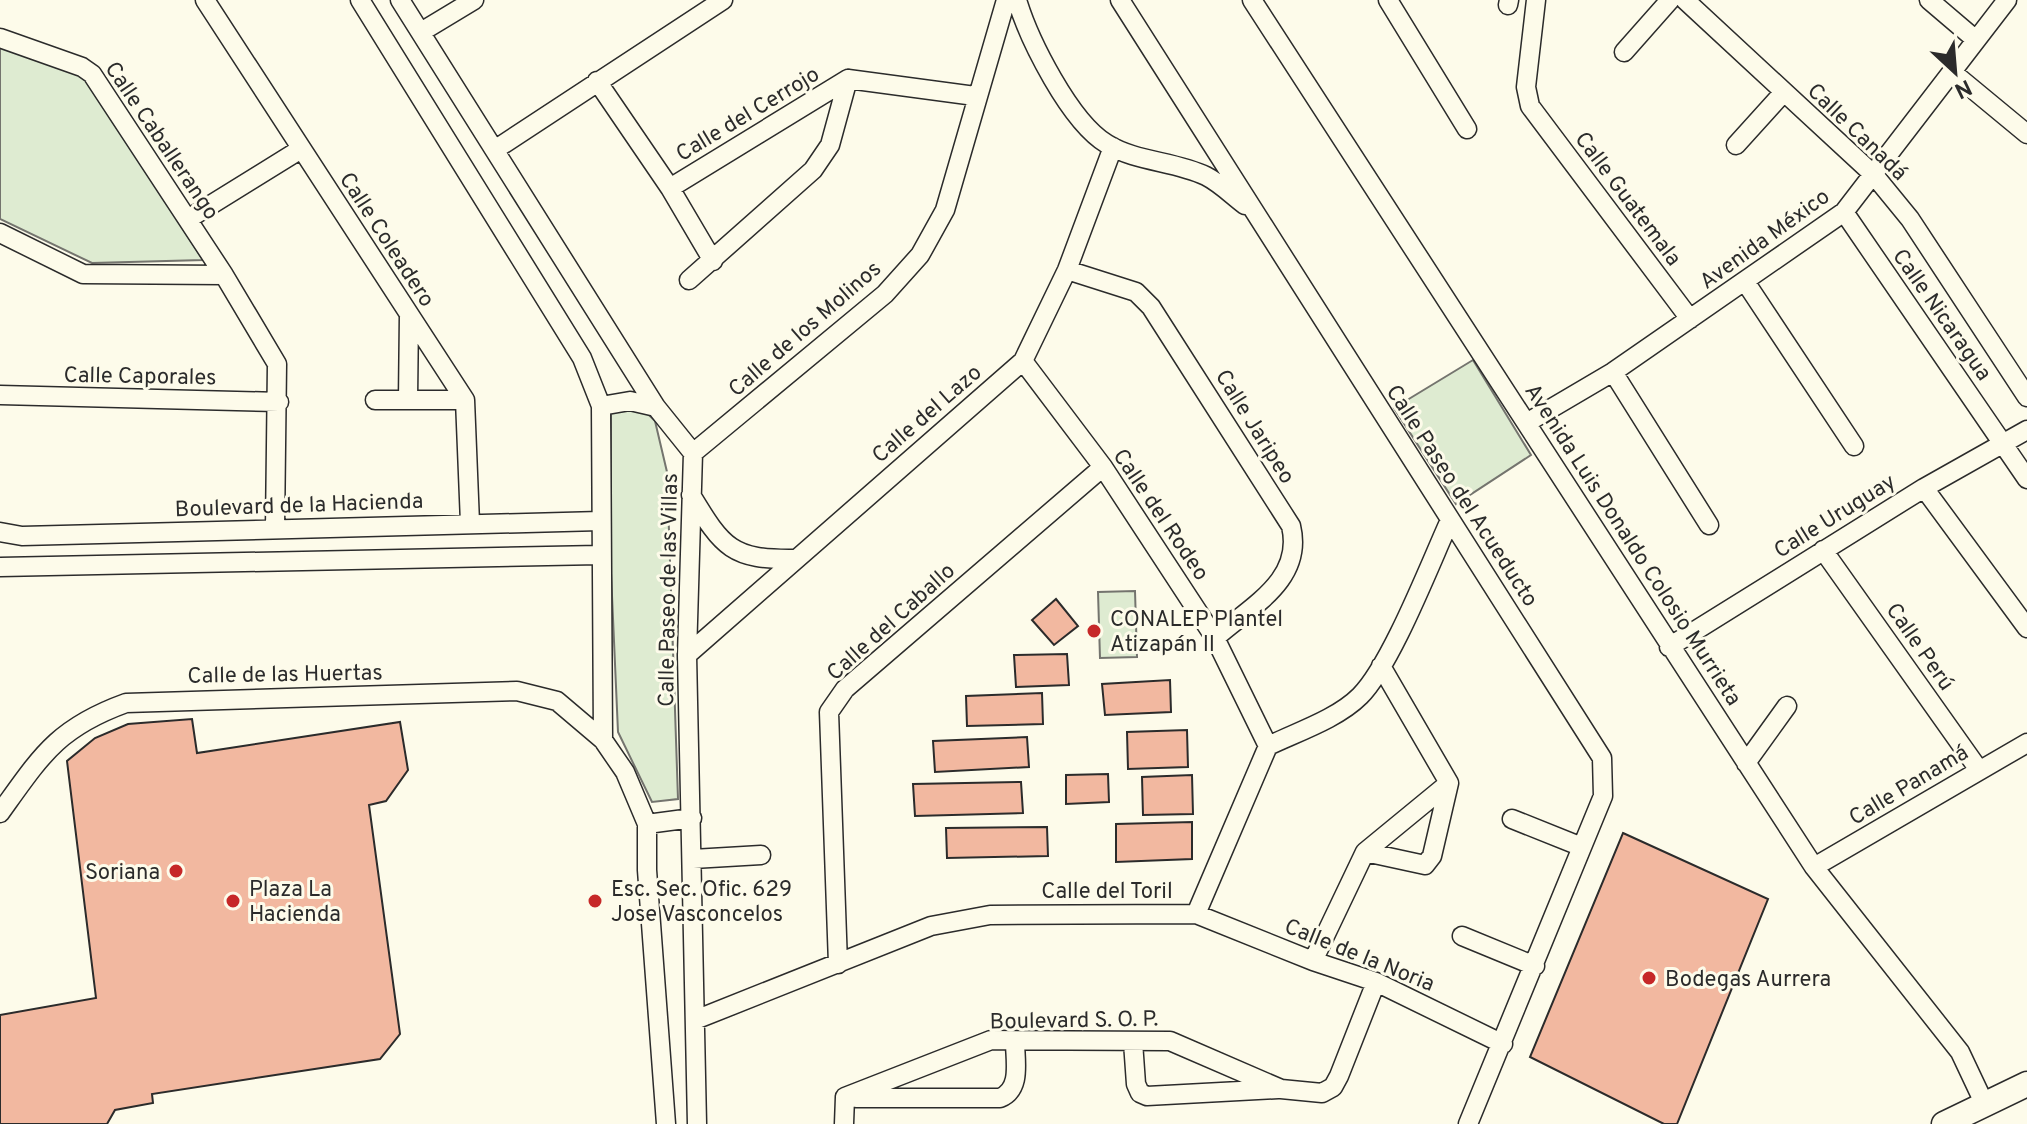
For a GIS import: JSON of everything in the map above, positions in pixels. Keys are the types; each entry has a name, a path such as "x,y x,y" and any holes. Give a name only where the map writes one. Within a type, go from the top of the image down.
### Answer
{"main road":[{"path":"1944,1124 1986,1114 2027,1084"}],"street":[{"name":"Calle Coleadero","path":"205,0 465,400"},
{"path":"360,0 582,358 601,406 599,555 603,740 625,772 647,824 647,870 666,1124 697,1123"},
{"name":"Calle Paseo de las Villas","path":"400,0 656,407 693,453 687,655 697,1123"},
{"path":"421,32 474,0"},
{"path":"496,149 723,0"},
{"name":"Calle de los Molinos","path":"693,453 885,294 920,255 945,210 975,96 1006,0"},
{"path":"1017,0 1034,41 1068,101 1092,133 1113,147 1208,177 1256,213"},
{"name":"Calle Paseo del Acueducto","path":"1120,0 1602,758 1603,796 1503,1044"},
{"path":"1388,0 1467,129"},
{"name":"Calle Guatemala","path":"1536,0 1526,87 1530,106 1690,319"},
{"path":"1624,52 1670,0"},
{"name":"Calle Canadá","path":"1685,0 1874,175 1910,219 2027,397"},
{"path":"1929,0 1976,40"},
{"name":"Avenida México","path":"1528,422 1613,372 1746,283 1844,212 2007,0"},
{"name":"Avenida Luis Donaldo Colosio Murrieta","path":"1258,4 1669,647 1814,867 1960,1052 1986,1114"},
{"name":"Calle Caballerango","path":"0,38 82,67 92,74 224,275 277,364 276,521"},
{"path":"1952,72 2027,134"},
{"name":"Calle del Cerrojo","path":"670,188 848,79 975,96"},
{"name":"Calle del Cerrojo","path":"689,280 813,170 830,145 848,79"},
{"name":"Calle del Cerrojo","path":"597,81 670,188 713,261"},
{"path":"1736,145 1783,93"},
{"name":"Calle del Lazo","path":"687,655 1023,361 1067,270 1113,147"},
{"path":"188,219 301,149"},
{"name":"Calle Nicaragua","path":"1844,212 2027,479"},
{"path":"0,233 83,274 224,275"},
{"name":"Calle Jaripeo","path":"1067,270 1136,292 1151,307 1291,526 1296,545 1286,575 1215,638"},
{"path":"1746,283 1854,446"},
{"path":"408,400 409,314"},
{"name":"Calle del Rodeo","path":"1023,361 1103,467 1215,638 1268,746"},
{"path":"1613,372 1709,525"},
{"name":"Calle Caporales","path":"0,395 279,402"},
{"path":"375,400 465,400 470,523"},
{"path":"601,406 630,401 656,407"},
{"name":"Calle Uruguay","path":"1669,647 1924,488 2027,430"},
{"name":"Calle del Caballo","path":"838,964 829,712 845,689 1103,467"},
{"path":"1924,488 2027,628"},
{"path":"690,493 709,526 734,550 757,559 795,559"},
{"path":"1268,746 1348,706 1361,695 1381,666 1450,520"},
{"name":"Boulevard de la Hacienda","path":"0,532 22,536 276,521 600,521"},
{"name":"Calle Perú","path":"1823,550 1979,770"},
{"path":"0,567 599,555"},
{"path":"1365,852 1425,865 1432,856 1449,783 1381,666"},
{"name":"Calle de las Huertas","path":"0,813 60,736 88,717 126,703 517,691 557,701 603,740"},
{"path":"1746,763 1787,706"},
{"name":"Calle Panamá","path":"1814,867 2027,743"},
{"name":"Calle del Toril","path":"695,1020 931,926 990,915 1196,914 1268,746"},
{"path":"1313,961 1365,852 1449,783"},
{"path":"647,824 692,818"},
{"path":"1512,819 1582,847"},
{"path":"693,859 761,855"},
{"name":"Calle de la Noria","path":"1196,914 1313,961 1376,982 1503,1044"},
{"path":"1462,936 1535,966"},
{"name":"Boulevard S. O. P.","path":"845,1097 991,1040 1170,1041 1281,1089 1322,1093 1333,1087 1376,982"},
{"path":"844,1124 845,1097 1000,1098 1009,1094 1015,1084 1015,1041"},
{"path":"1133,1042 1136,1084 1140,1093 1147,1096 1281,1089"},
{"path":"1468,1124 1503,1044"}],"green space":[{"path":"0,42 84,74 203,260 92,263 0,219"},
{"path":"1473,360 1531,455 1456,504 1394,408"},
{"path":"620,408 643,409 655,421 667,472 678,799 652,802 618,732 611,573 611,412"},
{"path":"1135,591 1137,657 1100,658 1098,592"}],"building":[{"path":"1056,599 1078,626 1054,645 1032,620"},
{"path":"1067,654 1069,685 1016,687 1014,655"},
{"path":"1170,680 1171,712 1105,715 1102,684"},
{"path":"1042,693 1043,724 967,726 966,696"},
{"name":"Plaza La Hacienda","path":"192,719 197,753 400,722 408,770 386,801 369,805 400,1034 380,1059 152,1094 153,1103 115,1110 107,1124 0,1124 0,1015 96,998 67,761 95,738 128,724"},
{"path":"1187,730 1188,767 1128,769 1127,732"},
{"path":"1027,737 1029,767 935,772 933,741"},
{"path":"1108,774 1109,802 1066,804 1066,775"},
{"path":"1192,775 1193,814 1143,815 1142,777"},
{"path":"1021,782 1023,813 915,816 913,784"},
{"path":"1192,822 1192,859 1116,862 1116,824"},
{"path":"1047,827 1048,856 947,858 946,828"},
{"name":"Bodegas Aurrera","path":"1623,833 1768,899 1677,1124 1664,1124 1530,1057"}],"place":[{"name":"CONALEP Plantel Atizapán II","path":"1094,631"},
{"name":"Soriana","path":"176,871"},
{"name":"Plaza La Hacienda","path":"233,901"},
{"name":"Esc. Sec. Ofic. 629 Jose Vasconcelos","path":"595,901"},
{"name":"Bodegas Aurrera","path":"1649,978"}]}
